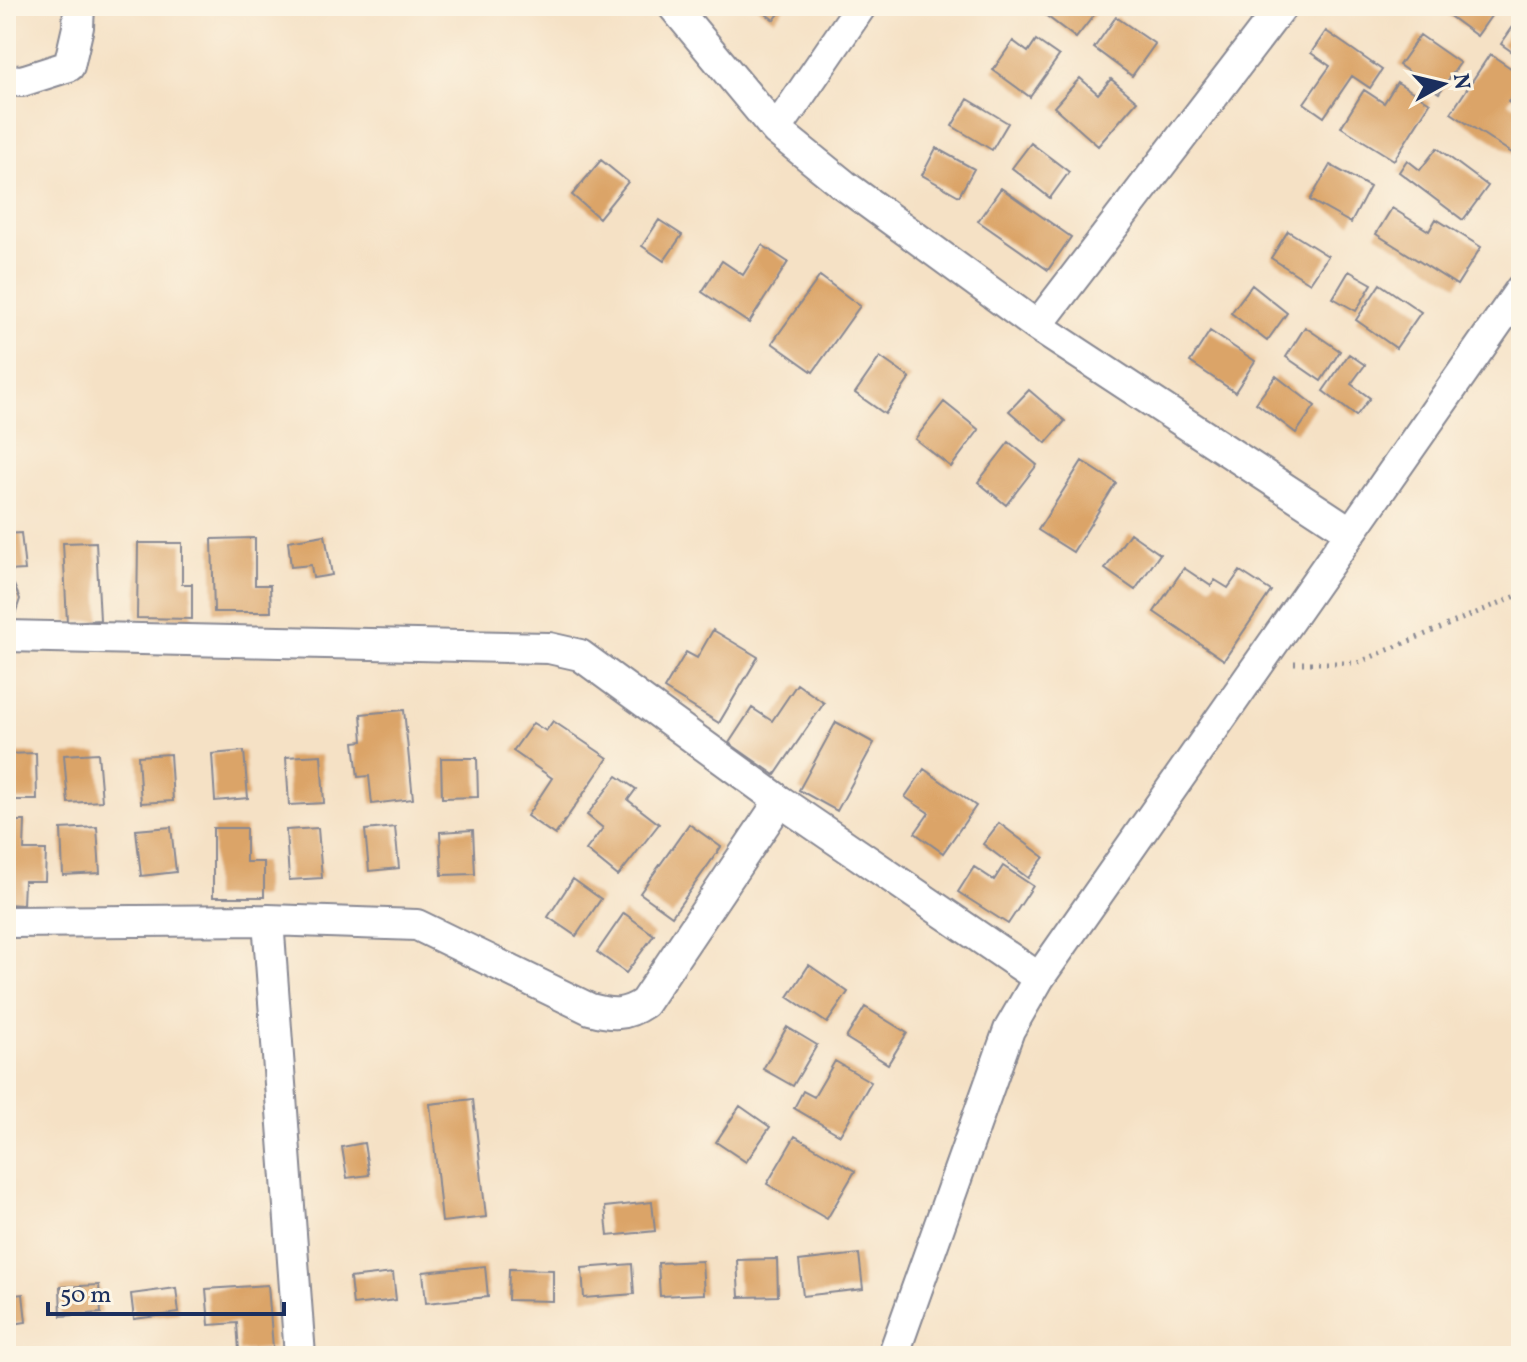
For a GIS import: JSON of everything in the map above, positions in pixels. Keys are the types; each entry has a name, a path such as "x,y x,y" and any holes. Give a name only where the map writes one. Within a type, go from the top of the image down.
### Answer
{"street":[{"path":"6,80 22,81 69,66 79,6"},
{"path":"673,6 776,130 844,185 1037,326 1351,532"},
{"path":"776,130 861,6"},
{"path":"1037,326 1282,6"},
{"path":"893,1356 1009,1030 1039,978 1521,289"},
{"path":"6,636 549,648 580,655 780,801 1039,978"},
{"path":"6,922 268,920 425,926 590,1009 611,1015 630,1013 644,1003 780,801"},
{"path":"268,920 300,1356"}],"path":[{"path":"1261,664 1357,663 1521,594"}],"building":[{"path":"755,6 785,6 774,20"},
{"path":"1044,6 1101,6 1076,38 1040,11"},
{"path":"1436,6 1498,6 1477,36"},
{"path":"1116,17 1155,44 1132,76 1094,48"},
{"path":"1519,18 1521,20 1521,58 1501,44"},
{"path":"1326,31 1382,70 1370,88 1352,76 1324,117 1304,103 1330,66 1311,53"},
{"path":"1420,35 1460,63 1439,93 1399,65"},
{"path":"1036,40 1059,56 1030,97 993,70 1013,41 1028,52"},
{"path":"1490,54 1521,75 1521,82 1508,102 1521,110 1521,159 1451,113"},
{"path":"1080,78 1098,94 1111,79 1137,101 1098,146 1054,107"},
{"path":"1397,82 1430,103 1394,160 1341,127 1364,90 1384,103"},
{"path":"968,99 1008,123 992,150 952,126"},
{"path":"1031,143 1069,172 1050,198 1012,168"},
{"path":"936,148 974,169 959,196 922,175"},
{"path":"1437,148 1488,186 1463,220 1399,172 1407,160 1420,170"},
{"path":"601,160 628,182 599,218 572,195"},
{"path":"1330,165 1370,187 1351,223 1310,200"},
{"path":"1001,188 1071,237 1048,270 978,221"},
{"path":"1392,208 1429,231 1436,219 1481,247 1457,285 1376,234"},
{"path":"659,220 682,235 664,261 642,246"},
{"path":"1288,231 1328,256 1310,283 1271,258"},
{"path":"762,245 788,262 749,323 702,292 722,261 743,275"},
{"path":"1349,271 1372,284 1356,311 1333,298"},
{"path":"820,276 860,306 813,372 772,343"},
{"path":"1380,284 1421,312 1396,348 1356,320"},
{"path":"1252,285 1287,313 1267,341 1231,313"},
{"path":"1305,327 1340,351 1321,381 1286,357"},
{"path":"1210,331 1255,361 1235,392 1190,362"},
{"path":"1349,354 1365,365 1351,384 1370,398 1356,416 1323,391"},
{"path":"880,357 910,378 885,414 855,393"},
{"path":"1276,376 1315,406 1296,433 1256,403"},
{"path":"1029,390 1065,421 1046,443 1009,411"},
{"path":"944,402 979,430 951,467 915,439"},
{"path":"1009,442 1037,465 1006,505 978,482"},
{"path":"1082,461 1116,483 1073,552 1038,530"},
{"path":"21,533 25,570 6,571 6,534"},
{"path":"1130,533 1160,554 1135,590 1105,569"},
{"path":"325,535 332,575 313,578 311,565 291,567 288,541"},
{"path":"255,538 255,585 270,585 271,612 214,612 212,539"},
{"path":"96,542 100,620 67,622 63,543"},
{"path":"138,543 182,543 182,584 192,584 192,619 137,618"},
{"path":"1184,568 1211,586 1215,580 1228,588 1240,571 1271,591 1224,660 1154,612"},
{"path":"6,581 14,585 20,599 15,614 6,620"},
{"path":"713,630 758,657 719,723 664,689 686,652 697,658"},
{"path":"797,684 824,703 775,775 729,743 752,708 772,721"},
{"path":"404,710 413,799 372,804 369,776 358,777 354,742 363,741 361,714"},
{"path":"553,721 608,758 555,835 527,816 552,778 513,751 533,723 546,731"},
{"path":"836,722 874,743 837,811 799,790"},
{"path":"244,751 248,798 215,801 212,754"},
{"path":"36,753 37,800 6,800 6,754"},
{"path":"98,753 102,801 68,803 64,755"},
{"path":"170,754 173,801 141,803 138,756"},
{"path":"321,755 324,803 289,805 286,757"},
{"path":"441,758 477,758 478,797 442,798"},
{"path":"924,769 976,806 943,853 915,833 929,813 905,797"},
{"path":"617,776 636,789 628,800 659,824 618,876 586,850 603,828 587,815"},
{"path":"6,821 25,821 24,850 46,850 45,881 24,881 23,905 6,904"},
{"path":"999,823 1044,857 1028,878 983,844"},
{"path":"689,824 721,847 672,916 640,893"},
{"path":"97,827 100,873 63,875 61,829"},
{"path":"171,827 176,872 141,876 136,830"},
{"path":"395,827 399,868 369,871 365,830"},
{"path":"213,828 246,828 246,862 264,862 264,897 213,897"},
{"path":"318,828 322,878 289,880 286,830"},
{"path":"473,830 475,874 442,875 440,832"},
{"path":"1003,866 1033,886 1008,924 958,892 974,867 994,880"},
{"path":"573,879 601,899 576,936 548,917"},
{"path":"624,913 654,935 626,973 597,952"},
{"path":"809,965 848,992 827,1023 788,997"},
{"path":"865,1007 907,1033 888,1064 846,1038"},
{"path":"787,1027 817,1045 793,1086 763,1069"},
{"path":"835,1061 871,1082 840,1135 794,1108 803,1091 814,1097"},
{"path":"473,1099 486,1217 442,1222 430,1104"},
{"path":"740,1106 770,1127 746,1162 716,1142"},
{"path":"795,1136 855,1171 827,1219 767,1184"},
{"path":"364,1143 369,1175 347,1178 342,1147"},
{"path":"652,1202 655,1231 608,1236 605,1207"},
{"path":"859,1254 863,1289 803,1296 799,1261"},
{"path":"777,1259 778,1296 739,1297 737,1260"},
{"path":"702,1261 704,1294 660,1296 658,1263"},
{"path":"632,1264 634,1294 584,1298 582,1268"},
{"path":"485,1266 488,1297 426,1303 423,1272"},
{"path":"509,1269 553,1270 553,1301 508,1300"},
{"path":"393,1273 396,1300 353,1305 350,1278"},
{"path":"99,1285 101,1313 61,1316 60,1287"},
{"path":"268,1285 273,1348 239,1351 237,1323 209,1325 206,1289"},
{"path":"176,1288 179,1313 134,1319 131,1294"},
{"path":"23,1294 26,1322 6,1325 6,1296"}]}
